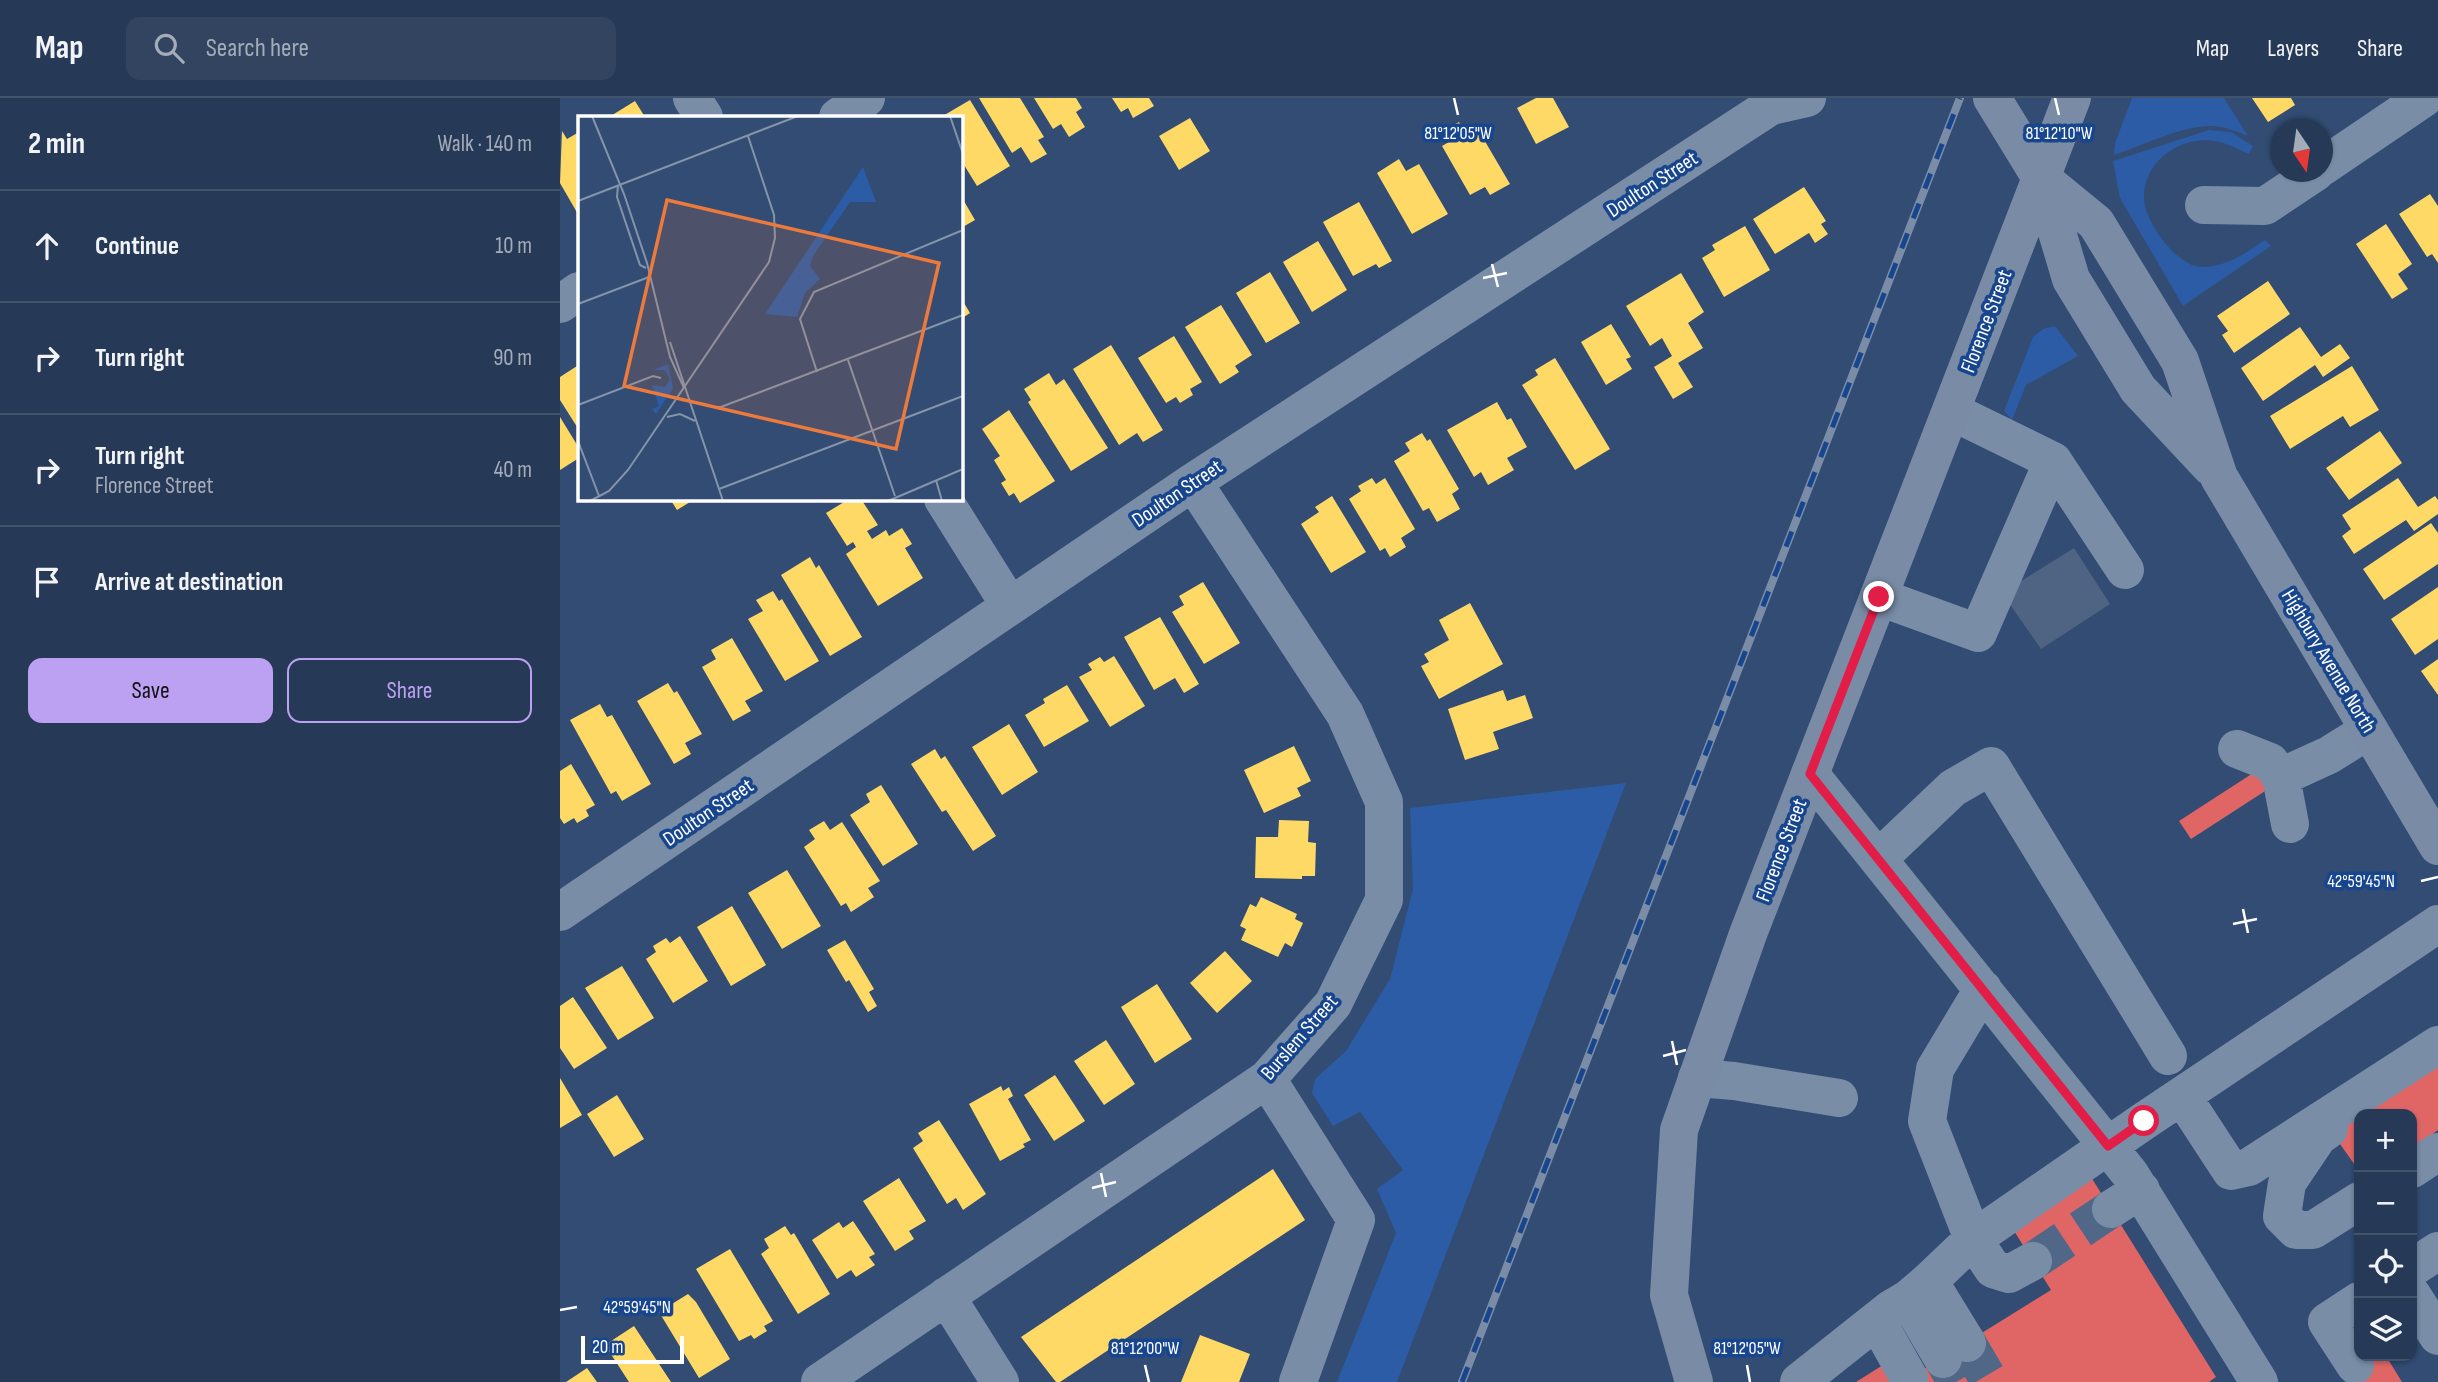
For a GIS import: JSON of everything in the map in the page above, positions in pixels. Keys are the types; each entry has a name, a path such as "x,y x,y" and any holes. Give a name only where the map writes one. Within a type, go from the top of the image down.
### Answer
{"main road":[{"name":"Highbury Avenue North","path":"1992,98 2041,178 2071,279 2138,389 2219,477 2438,846"},
{"name":"Florence Street","path":"1694,1382 1669,1295 1679,1130 1748,934 2072,98"},
{"name":"Highbury Avenue North","path":"2041,178 2096,223 2180,361 2219,477"}],"street":[{"path":"692,98 703,116"},
{"path":"839,116 866,98"},
{"name":"Doulton Street","path":"560,912 1192,482 1772,106 1807,98"},
{"path":"2333,160 2424,98"},
{"path":"2204,205 2265,206 2301,182"},
{"path":"560,304 578,292"},
{"path":"1951,411 2053,461 2125,570"},
{"path":"1879,597 1978,633 2053,461"},
{"name":"Burslem Street","path":"820,1382 1267,1079 1333,1004 1384,900 1384,802 1345,714 1192,482"},
{"path":"944,500 1010,606"},
{"path":"2281,777 2329,755 2369,730"},
{"path":"2237,748 2270,762 2281,777 2290,824"},
{"path":"1879,858 1953,788 1991,766 2168,1056"},
{"path":"1810,774 2108,1146 2126,1199 2259,1382"},
{"path":"1799,1382 1901,1303 1973,1239 2438,924"},
{"path":"1983,989 1935,1069 1927,1121 1973,1239 1993,1269 2009,1273 2032,1261"},
{"path":"2182,1096 2231,1171 2249,1167 2438,1047"},
{"path":"2354,1204 2313,1230 2296,1230 2282,1216 2287,1183 2318,1137 2403,1077 2438,1047"},
{"path":"1697,1078 1734,1081 1839,1098"},
{"path":"1267,1079 1356,1220 1298,1382"},
{"path":"2417,1166 2438,1152"},
{"path":"2417,1265 2438,1251"},
{"path":"946,1296 1000,1382"},
{"path":"2414,1298 2438,1336"},
{"path":"1901,1303 1936,1362 1901,1303"},
{"path":"2354,1304 2327,1322 2355,1365"}],"shaded area":[{"path":"2132,98 2224,98 2248,136 2220,127 2199,127 2174,133 2114,155 2115,143"},
{"path":"2209,130 2231,132 2253,146 2249,154 2223,143 2206,140 2192,142 2168,152 2150,172 2146,184 2145,208 2156,230 2182,259 2202,267 2227,262 2265,240 2271,246 2183,306 2120,198 2113,161"},
{"path":"2055,326 2078,356 2026,385 2012,420 2004,411 2033,337 2043,329"},
{"path":"1626,783 1397,1382 1337,1382 1396,1233 1377,1189 1403,1170 1360,1112 1333,1126 1312,1093 1315,1079 1346,1051 1390,979 1413,889 1410,808"}],"building: Homes":[{"path":"979,98 1020,98 1044,137 1038,140 1047,154 1031,163 1021,147 1012,153"},
{"path":"1034,98 1076,98 1082,108 1076,112 1085,127 1069,137 1061,124 1053,129"},
{"path":"1112,98 1149,98 1154,106 1133,118 1128,108 1121,112"},
{"path":"1536,98 1553,98 1569,127 1536,144 1517,108"},
{"path":"2252,98 2291,98 2295,105 2268,122"},
{"path":"970,100 1010,166 977,186 962,162 962,116 943,116"},
{"path":"635,101 644,116 611,116"},
{"path":"1190,118 1210,151 1179,170 1159,136"},
{"path":"1459,122 1465,133 1476,126 1510,184 1490,195 1485,187 1470,195 1442,146 1449,142 1442,132"},
{"path":"562,131 567,139 578,133 578,214 560,183"},
{"path":"1399,159 1406,171 1419,164 1448,214 1412,234 1377,173"},
{"path":"1804,187 1826,221 1821,224 1828,234 1815,243 1809,233 1775,254 1753,219"},
{"path":"2430,194 2438,206 2438,263 2432,254 2427,257 2399,214"},
{"path":"962,198 975,220 962,227"},
{"path":"1359,202 1392,261 1379,268 1376,264 1353,276 1323,222"},
{"path":"2386,224 2412,264 2398,274 2408,289 2392,299 2356,244"},
{"path":"1745,226 1770,270 1724,297 1702,258 1715,250 1712,245"},
{"path":"1318,241 1347,290 1312,312 1283,262"},
{"path":"1270,272 1300,323 1266,343 1236,293"},
{"path":"1681,273 1704,312 1688,323 1703,348 1678,363 1693,387 1673,399 1654,367 1672,356 1662,338 1650,346 1626,306"},
{"path":"2268,281 2290,314 2234,353 2222,335 2228,331 2217,316"},
{"path":"962,300 970,313 962,318"},
{"path":"1221,305 1252,355 1235,366 1239,372 1220,384 1185,327"},
{"path":"1611,324 1631,357 1626,359 1632,369 1606,385 1581,342"},
{"path":"2300,327 2321,357 2340,344 2350,358 2323,377 2315,365 2263,401 2241,368"},
{"path":"1174,336 1202,382 1190,389 1193,395 1180,403 1176,397 1166,403 1138,358"},
{"path":"1111,345 1163,430 1143,442 1137,433 1119,445 1073,369"},
{"path":"1555,358 1610,449 1575,470 1522,385 1538,375 1535,370"},
{"path":"2352,366 2379,410 2350,427 2343,416 2290,449 2270,416"},
{"path":"578,368 578,428 560,400 560,377"},
{"path":"1049,373 1056,385 1064,379 1108,448 1071,471 1028,402 1031,400 1024,389"},
{"path":"1497,402 1507,420 1511,418 1527,447 1507,458 1514,470 1488,485 1481,472 1474,477 1447,430"},
{"path":"1009,410 1055,481 1020,503 1014,493 1009,496 1001,483 1006,480 994,460 1000,456 982,429"},
{"path":"560,417 578,446 578,459 560,470"},
{"path":"2380,431 2402,463 2349,500 2326,468"},
{"path":"1422,433 1427,441 1430,439 1459,489 1452,494 1460,509 1437,522 1429,508 1423,511 1394,461 1410,451 1405,443"},
{"path":"1372,478 1376,484 1385,478 1415,529 1401,538 1406,547 1390,557 1385,548 1380,551 1349,499 1361,491 1358,486"},
{"path":"2398,478 2418,507 2435,496 2438,500 2438,514 2414,531 2406,520 2354,554 2342,536 2351,529 2342,515"},
{"path":"1332,496 1366,552 1331,573 1301,524 1319,512 1315,507"},
{"path":"671,500 693,500 677,510"},
{"path":"847,500 862,500 878,525 867,531 872,539 886,530 889,536 902,528 912,544 905,548 923,578 878,606 846,554 856,547 853,542 847,546 826,513"},
{"path":"2431,523 2438,533 2438,564 2384,600 2363,569"},
{"path":"810,557 816,568 819,565 862,637 830,656 781,575"},
{"path":"1203,582 1240,643 1204,664 1172,612 1184,605 1179,596"},
{"path":"2438,587 2438,639 2415,655 2391,619"},
{"path":"773,591 779,601 782,599 819,661 785,681 748,619 763,611 756,600"},
{"path":"1470,603 1503,664 1439,699 1421,666 1429,662 1424,654 1449,640 1439,620"},
{"path":"1160,617 1199,684 1184,693 1175,678 1154,690 1124,637"},
{"path":"732,638 763,691 745,701 751,711 733,721 702,667 716,659 711,650"},
{"path":"1114,656 1145,706 1110,727 1079,677 1092,670 1088,664 1100,657 1104,662"},
{"path":"2438,659 2438,695 2421,671"},
{"path":"668,683 674,693 677,691 702,734 685,743 691,754 674,764 637,701"},
{"path":"1067,685 1089,721 1044,747 1025,715 1045,703 1043,699"},
{"path":"1503,690 1507,701 1525,695 1533,718 1493,732 1499,749 1465,760 1448,709"},
{"path":"600,704 607,717 612,715 651,784 622,801 616,791 611,794 570,720"},
{"path":"1009,724 1038,772 1002,795 972,747"},
{"path":"1294,746 1311,781 1297,788 1301,796 1264,813 1244,770"},
{"path":"935,749 941,759 945,756 996,836 973,851 946,810 942,812 911,764"},
{"path":"571,764 595,805 586,810 589,816 577,823 574,818 564,824 560,818 560,771"},
{"path":"881,785 918,844 883,866 850,815 870,802 866,794"},
{"path":"1279,820 1309,821 1308,842 1316,843 1315,876 1302,876 1302,879 1255,878 1256,837 1278,837"},
{"path":"824,821 830,830 842,822 880,881 868,888 874,897 851,912 846,903 841,906 804,847 815,839 809,830"},
{"path":"787,870 821,926 782,949 748,893"},
{"path":"1261,897 1297,914 1295,919 1303,923 1292,947 1285,943 1278,957 1241,940 1246,929 1240,926 1250,904 1256,907"},
{"path":"732,906 766,965 731,986 697,927"},
{"path":"680,936 708,981 673,1003 646,959 656,952 653,946 666,938 670,943"},
{"path":"845,940 874,989 869,992 877,1006 868,1012 827,950"},
{"path":"1225,951 1252,981 1217,1013 1190,983"},
{"path":"622,966 654,1018 618,1040 585,988"},
{"path":"1157,984 1192,1039 1155,1063 1121,1007"},
{"path":"573,997 607,1048 574,1069 560,1048 560,1006"},
{"path":"1106,1040 1135,1084 1104,1105 1074,1061"},
{"path":"1055,1075 1085,1121 1054,1141 1024,1095"},
{"path":"560,1078 582,1115 560,1128"},
{"path":"1001,1086 1003,1091 1009,1087 1013,1096 1008,1099 1031,1140 1023,1144 1025,1147 1000,1161 969,1104"},
{"path":"617,1095 644,1139 614,1157 587,1114"},
{"path":"939,1120 986,1194 963,1210 956,1198 947,1204 913,1148 923,1141 918,1133"},
{"path":"1273,1169 1305,1220 1060,1382 1056,1382 1021,1337"},
{"path":"899,1178 926,1221 909,1231 914,1239 895,1251 863,1201"},
{"path":"853,1221 875,1254 869,1257 875,1265 856,1277 851,1270 837,1279 812,1240 839,1222 843,1228"},
{"path":"785,1226 791,1235 794,1233 830,1294 798,1314 761,1254 769,1248 764,1239"},
{"path":"730,1249 773,1321 764,1326 767,1331 754,1339 751,1335 739,1341 696,1269"},
{"path":"688,1294 696,1302 730,1359 699,1378 659,1312"},
{"path":"634,1326 671,1382 629,1382 605,1345"},
{"path":"1200,1335 1250,1354 1239,1382 1181,1382"},
{"path":"587,1368 597,1382 566,1382"}],"building: Shops":[{"path":"2264,766 2276,784 2191,839 2179,821"},
{"path":"2438,1062 2438,1130 2417,1145 2417,1109 2369,1109"},
{"path":"2354,1119 2354,1164 2333,1134"},
{"path":"2091,1177 2216,1377 2209,1382 1903,1382 2051,1290 2011,1226"},
{"path":"2365,1361 2389,1361 2402,1382 2346,1382"},
{"path":"1883,1365 1893,1382 1856,1382"}],"building: Other":[{"path":"2074,548 2110,604 2041,649 2002,593"}],"tunnel":[{"path":"2033,1261 2111,1209"},
{"path":"1967,1343 1990,1382"},
{"path":"1943,1359 1956,1382"}],"railway":[{"path":"1462,1382 1960,98"}],"route":[{"path":"1879,597 1810,774 2108,1146 2144,1121"}]}
